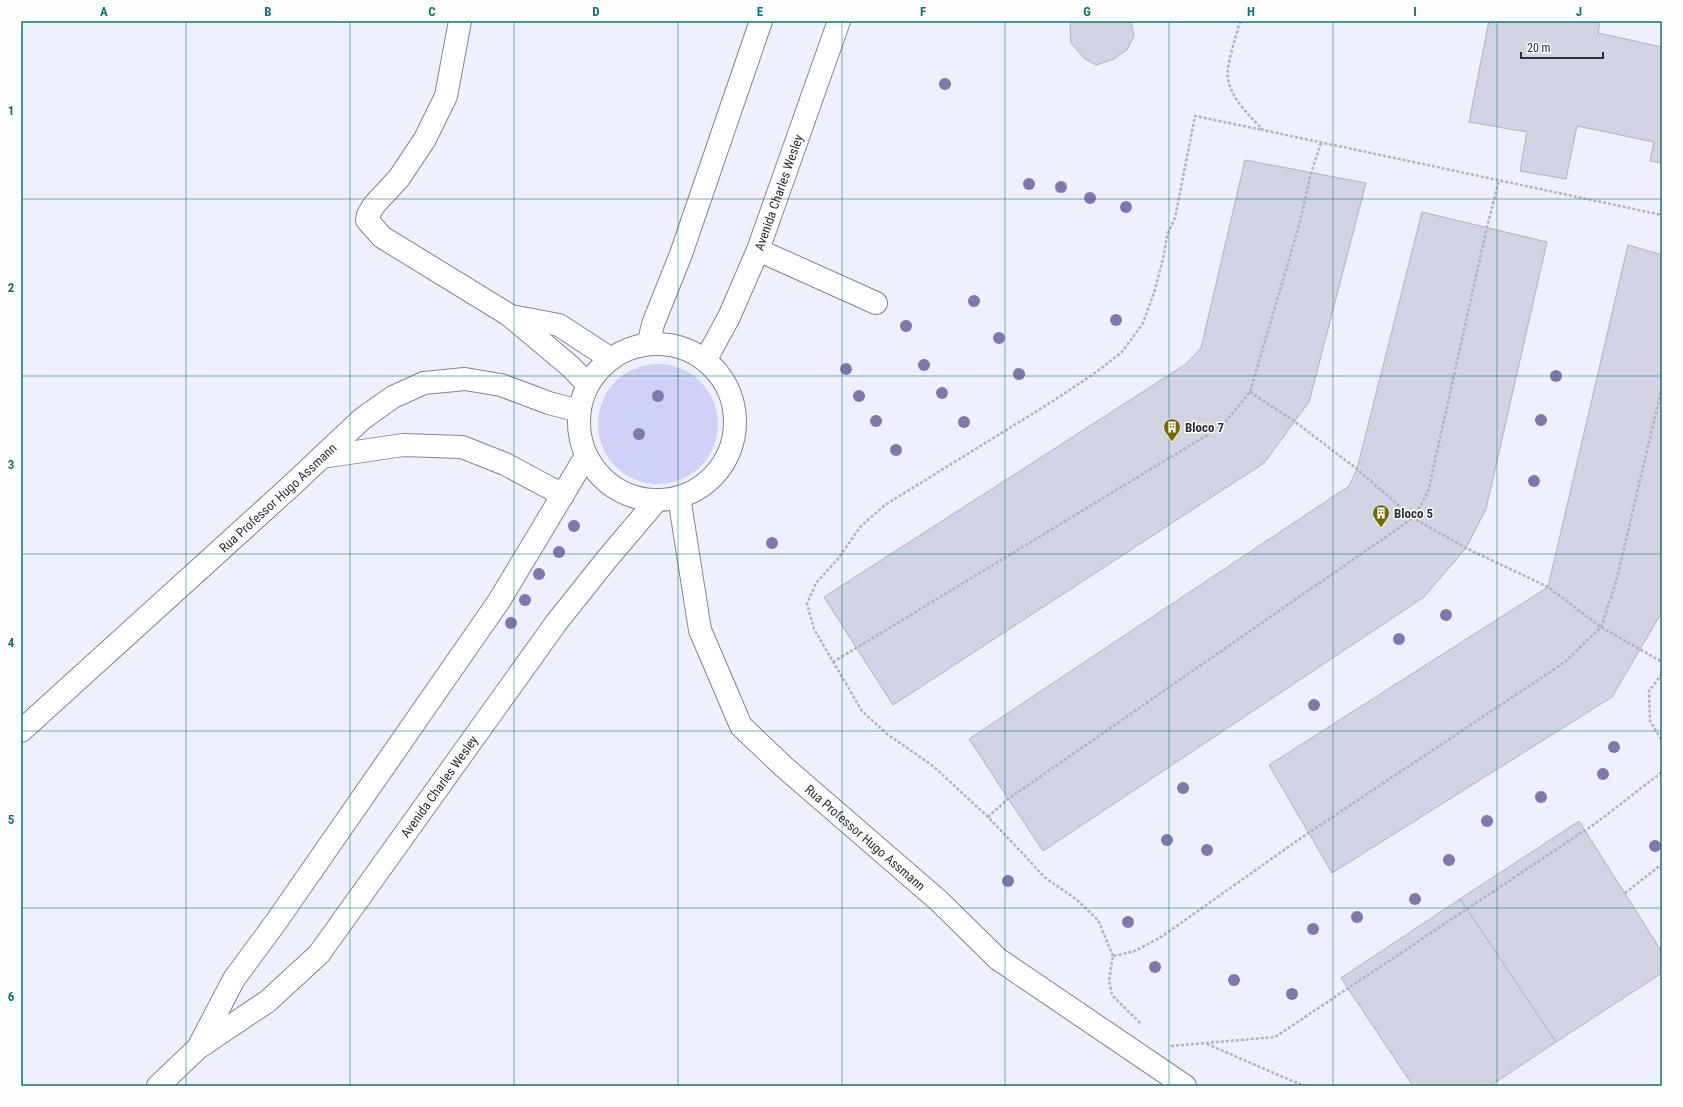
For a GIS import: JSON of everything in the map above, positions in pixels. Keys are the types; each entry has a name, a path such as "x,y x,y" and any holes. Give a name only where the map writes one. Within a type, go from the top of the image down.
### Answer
{"street":[{"path":"460,21 446,96 424,139 399,178 374,205 368,215 368,220 382,237 509,316 571,367 588,385"},
{"path":"649,342 653,324 682,254 761,21"},
{"name":"Avenida Charles Wesley","path":"706,359 729,318 758,250 839,21"},
{"path":"758,250 876,303"},
{"path":"509,316 559,325 611,359"},
{"path":"649,342 684,347 706,359 720,373 733,399 736,424 732,448 720,470 702,487 679,497 657,500 635,497 615,488 598,474 586,456 581,443 579,429 579,411 588,385 598,370 611,359 636,346 649,342"},
{"name":"Rua Professor Hugo Assmann","path":"21,731 322,457 362,418 393,397 424,383 465,379 501,385 550,403 579,411"},
{"path":"322,457 403,445 462,447 505,464 563,495"},
{"name":"Avenida Charles Wesley","path":"198,1048 234,979 285,909 499,601 586,456"},
{"name":"Rua Professor Hugo Assmann","path":"679,497 700,630 741,726 789,772 940,901 998,959 1185,1086"},
{"name":"Avenida Charles Wesley","path":"158,1086 198,1048 268,1001 319,954 556,623 607,559 657,500"}],"path":[{"path":"1240,21 1227,78 1238,105 1263,130"},
{"path":"1146,1028 1112,996 1109,980 1113,956 1098,920 1076,899 1044,877 1028,858 988,817 933,766 887,734 862,711 814,629 807,604 816,583 837,560 861,526 885,505 1053,401 1095,373 1122,352 1143,323 1154,293 1164,255 1167,235 1175,218 1195,116 1662,215"},
{"path":"833,662 1222,426 1250,392 1300,222 1311,173 1321,142"},
{"path":"988,817 1014,794 1413,518 1428,492 1485,235 1499,180"},
{"path":"1113,956 1135,951 1179,924 1301,838 1565,662 1601,627 1616,582 1662,388"},
{"path":"1250,392 1294,421 1357,469 1413,518 1466,548 1548,587 1601,627 1662,662"},
{"path":"1662,674 1649,691 1650,721 1662,742"},
{"path":"1170,1046 1274,1038 1596,823 1662,772"},
{"path":"1625,893 1662,866"},
{"path":"1206,1043 1304,1086"}],"shaded area":[{"path":"658,364 670,365 681,369 691,374 700,382 708,391 713,401 717,412 717,436 713,447 708,457 700,466 691,474 681,479 670,483 658,484 646,483 635,479 625,474 616,466 608,457 603,447 599,436 598,424 599,412 603,401 608,391 616,382 625,374 635,369 646,365"}],"building":[{"path":"1071,21 1131,21 1134,36 1127,50 1114,59 1096,65 1084,58 1071,43"},
{"path":"1489,21 1600,21 1598,33 1662,47 1662,163 1650,161 1654,142 1577,126 1566,179 1520,171 1527,132 1469,122"},
{"name":"Bloco 7","path":"1245,160 1366,183 1309,402 1264,463 893,705 824,597 1186,364 1201,348"},
{"name":"Bloco 5","path":"1422,212 1547,242 1486,509 1466,548 1424,597 1043,851 969,739 1349,486 1357,469"},
{"path":"1628,245 1662,255 1662,612 1612,697 1332,873 1269,765 1548,587"},
{"path":"1579,821 1662,952 1662,973 1556,1042 1460,899"},
{"path":"1460,899 1556,1042 1490,1086 1413,1086 1341,978"}],"place":[{"name":"Bloco 7","path":"1172,442"},
{"name":"Bloco 5","path":"1381,528"}]}
